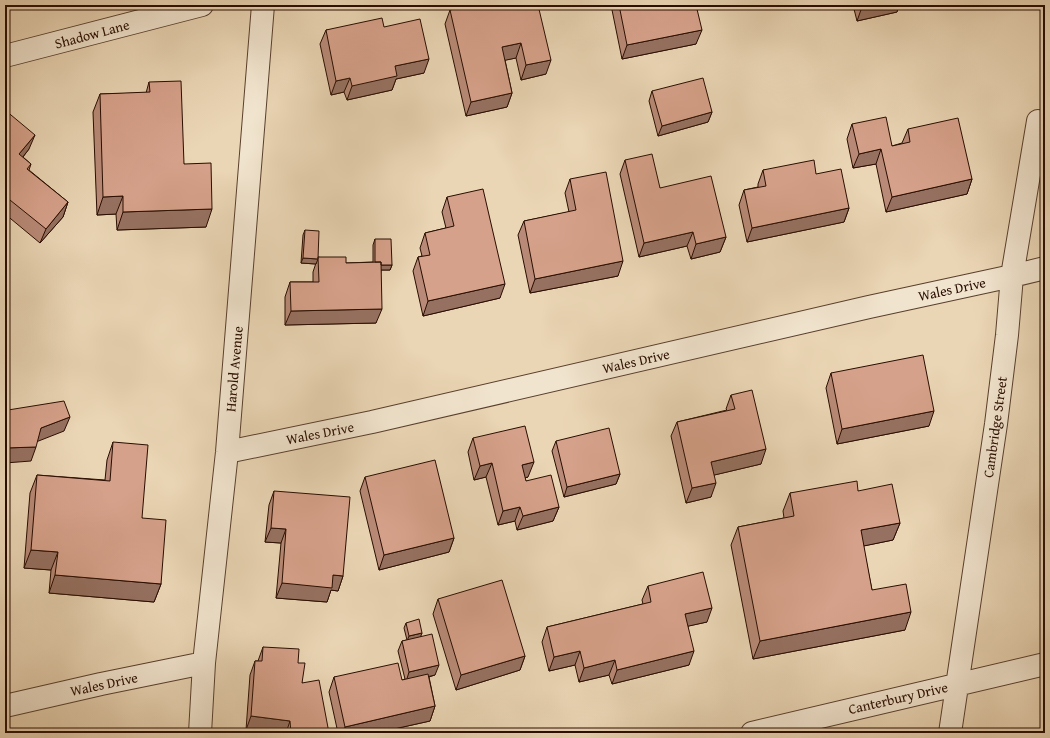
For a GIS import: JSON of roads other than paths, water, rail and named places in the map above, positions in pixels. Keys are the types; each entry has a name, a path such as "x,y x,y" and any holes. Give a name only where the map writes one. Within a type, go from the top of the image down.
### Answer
{"street":[{"name":"Shadow Lane","path":"5,56 202,5"},
{"name":"Harold Avenue","path":"200,733 204,663 227,452 263,5"},
{"name":"Cambridge Street","path":"950,733 996,424 1012,276 1038,121"},
{"name":"Wales Drive","path":"227,452 372,422 869,307 1045,268"},
{"name":"Wales Drive","path":"5,706 101,684 204,663"},
{"name":"Canterbury Drive","path":"752,733 1045,664"}]}
